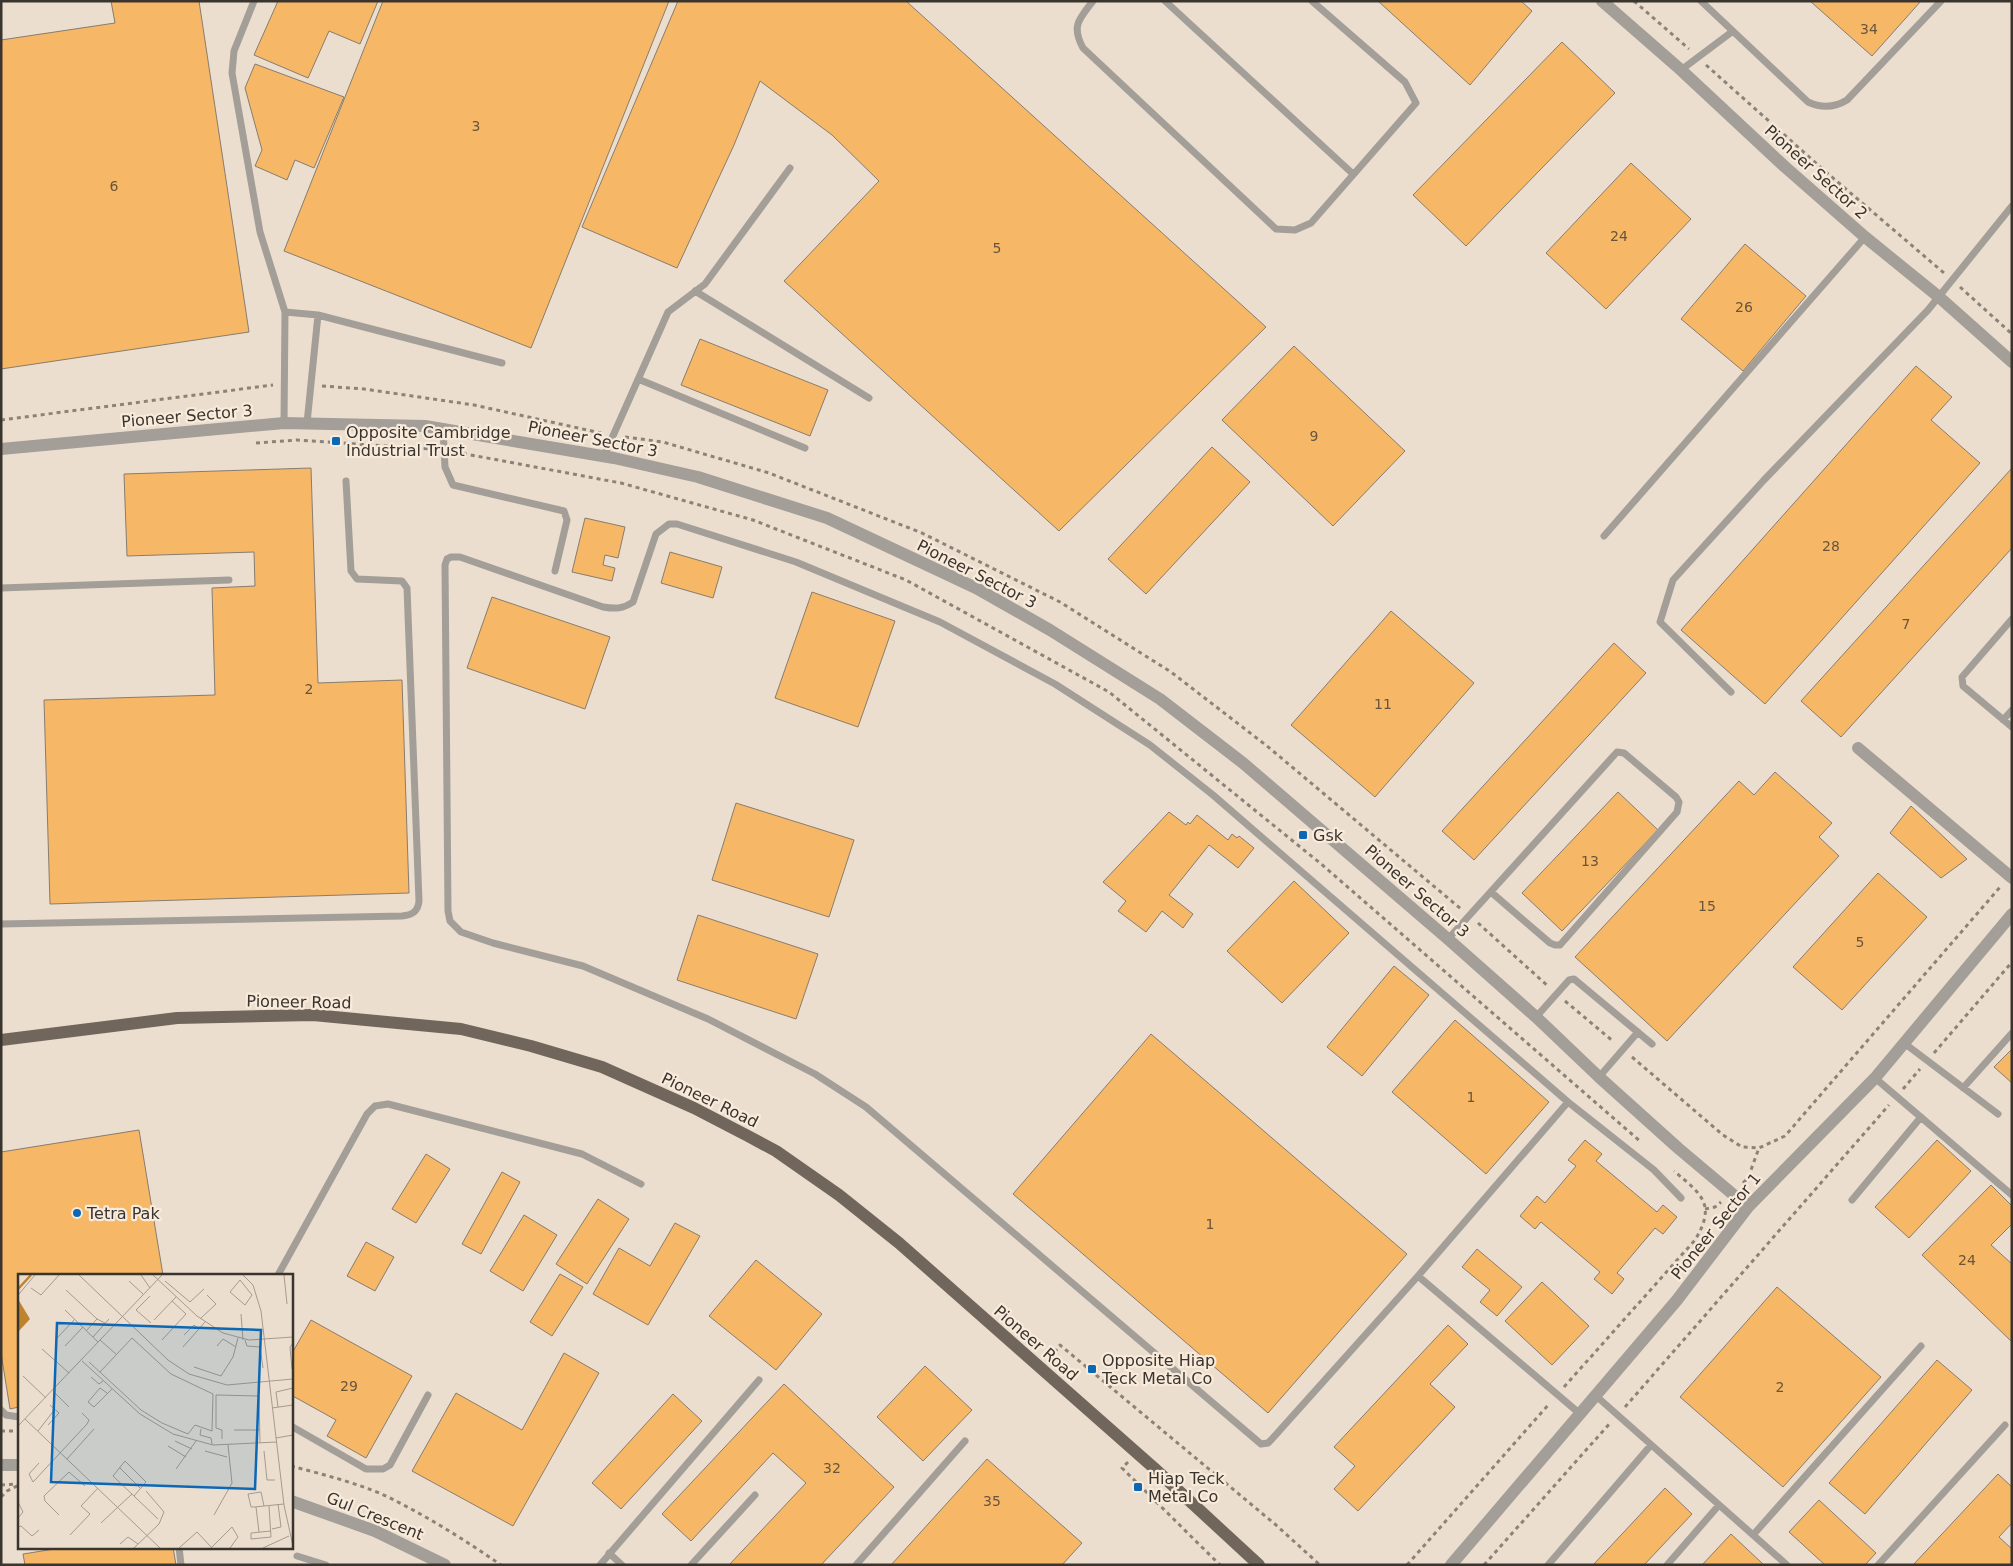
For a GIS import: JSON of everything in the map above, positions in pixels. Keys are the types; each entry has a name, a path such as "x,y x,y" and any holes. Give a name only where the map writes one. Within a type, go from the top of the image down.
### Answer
{"main road":[{"name":"Pioneer Road","path":"1,1040 177,1018 313,1015 461,1029 531,1046 602,1067 694,1108 776,1151 839,1194 899,1242 1259,1565"}],"street":[{"name":"Pioneer Sector 2","path":"1602,1 1681,70 1784,166 2012,362"},
{"name":"Pioneer Sector 3","path":"1,449 284,423 426,426 604,456 698,477 828,518 976,588 1050,630 1160,699 1243,763 1448,939 1599,1076 1748,1207"},
{"path":"1858,748 2012,878"},
{"name":"Pioneer Sector 1","path":"1452,1565 1676,1300 1748,1207 1875,1078 2012,914"},
{"path":"1,1465 18,1465"},
{"name":"Gul Crescent","path":"292,1501 375,1531 441,1564"}],"lane":[{"path":"254,1 234,51 232,73 260,232 285,312 284,423"},
{"path":"1093,1 1078,20 1076,35 1083,48 1276,229 1295,230 1311,223 1416,103 1406,82 1312,1"},
{"path":"1165,1 1353,174"},
{"path":"1701,1 1808,102 1818,106 1838,105 1846,100 1941,1"},
{"path":"1681,70 1733,31"},
{"path":"604,456 668,312 706,284 790,168"},
{"path":"1731,692 1660,622 1673,580 1764,480 1928,310 2012,206"},
{"path":"1604,536 1857,249 1865,237"},
{"path":"695,291 869,398"},
{"path":"285,312 318,315 502,363"},
{"path":"307,423 318,315"},
{"path":"638,379 805,448"},
{"path":"443,428 445,467 453,485 564,511 567,520 555,571"},
{"path":"1,924 402,916 416,912 419,901 407,588 402,581 357,579 350,571 346,481"},
{"path":"1568,1102 1418,1276 1268,1444 1261,1444 922,1152 866,1107 822,1078 708,1018 584,966 493,943 461,932 450,921 448,911 445,565 447,559 451,557 460,558 603,607 616,609 626,607 633,602 656,534 669,524 677,524 796,562 940,622 1055,684 1150,745 1221,801 1568,1102 1654,1170 1681,1198"},
{"path":"1,588 230,580"},
{"path":"2012,619 1961,680 1963,686 2012,727"},
{"path":"2003,720 2012,710"},
{"path":"1448,939 1617,752 1624,753 1676,797 1679,802 1677,812 1560,945 1554,946 1550,943 1491,892"},
{"path":"1536,1017 1569,980 1574,979 1652,1044"},
{"path":"1599,1076 1638,1032"},
{"path":"1963,1088 2012,1033"},
{"path":"1904,1043 1998,1114"},
{"path":"1875,1078 2012,1195"},
{"path":"279,1274 367,1114 375,1106 388,1104 582,1154 641,1184"},
{"path":"1852,1200 1921,1117"},
{"path":"1418,1276 1579,1413"},
{"path":"1753,1534 1921,1346"},
{"path":"600,1565 760,1380"},
{"path":"292,1427 366,1469 383,1469 390,1465 428,1395"},
{"path":"1595,1395 1787,1565"},
{"path":"1,1410 6,1415 18,1418"},
{"path":"1878,1565 2005,1425"},
{"path":"856,1565 965,1441"},
{"path":"1548,1565 1651,1445"},
{"path":"691,1565 755,1495"},
{"path":"1667,1565 1719,1505"},
{"path":"179,1548 181,1565"},
{"path":"609,1554 622,1565"},
{"path":"297,1556 326,1565"}],"path":[{"path":"1634,1 2012,334"},
{"path":"249,443 297,440 444,450 621,484 753,520 906,580 1109,692 1320,863 1647,1147"},
{"path":"1484,1565 1618,1415 2012,962"},
{"path":"1407,1565 1695,1240 1704,1225 1704,1202 1698,1192 1669,1166"},
{"path":"1042,1370 1060,1345 1276,1524 1320,1565"},
{"path":"1,1431 18,1432"},
{"path":"1137,1454 1122,1468 1220,1565"},
{"path":"292,1466 333,1478 395,1500 469,1542 501,1565"},
{"path":"1,1485 18,1485"},
{"path":"1,1497 7,1491 18,1486"}],"building":[{"path":"111,1 199,1 249,332 1,369 1,40 115,23"},
{"path":"278,1 378,1 360,44 329,31 308,78 254,55"},
{"path":"383,1 669,1 531,348 284,251"},
{"path":"678,1 906,1 1266,327 1059,531 784,281 879,181 832,135 760,81 734,145 677,268 582,227"},
{"path":"1378,1 1521,1 1532,11 1470,85"},
{"path":"1810,1 1921,1 1872,56"},
{"path":"1562,42 1615,93 1466,246 1413,195"},
{"path":"255,64 344,97 314,168 295,160 287,180 255,166 262,150 245,88"},
{"path":"1631,163 1691,219 1606,309 1546,253"},
{"path":"1745,244 1806,296 1743,371 1681,319"},
{"path":"700,339 828,390 810,436 681,385"},
{"path":"1294,346 1405,451 1333,526 1222,420"},
{"path":"1916,366 1952,397 1931,420 1980,463 1765,704 1681,630"},
{"path":"1212,447 1250,482 1146,594 1108,559"},
{"path":"311,468 318,683 402,680 409,893 50,904 44,700 215,695 212,588 255,586 254,552 127,556 124,474"},
{"path":"2012,468 2012,548 1841,737 1801,701"},
{"path":"585,518 625,527 618,558 605,555 603,565 615,568 612,581 572,572"},
{"path":"670,552 722,567 713,598 661,583"},
{"path":"812,592 895,621 858,727 775,698"},
{"path":"492,597 610,637 585,709 467,668"},
{"path":"1391,611 1474,683 1375,797 1291,725"},
{"path":"1614,643 1646,673 1474,860 1442,831"},
{"path":"1775,772 1832,823 1819,837 1839,856 1667,1041 1575,957 1739,781 1754,795"},
{"path":"1618,792 1658,830 1562,931 1522,893"},
{"path":"736,803 854,840 829,917 712,880"},
{"path":"1911,806 1967,859 1941,878 1890,833"},
{"path":"1169,812 1186,825 1188,822 1190,824 1197,815 1228,840 1232,834 1237,838 1239,836 1254,848 1238,868 1209,845 1169,895 1193,914 1183,928 1162,911 1146,932 1118,911 1126,901 1103,882"},
{"path":"1878,873 1927,917 1842,1010 1793,967"},
{"path":"1294,881 1349,933 1282,1003 1227,951"},
{"path":"698,915 818,954 796,1019 677,980"},
{"path":"1394,966 1429,995 1362,1076 1327,1047"},
{"path":"1455,1020 1549,1102 1486,1174 1392,1092"},
{"path":"1151,1034 1407,1254 1268,1413 1013,1194"},
{"path":"2012,1049 2012,1083 1994,1067"},
{"name":"Tetra Pak","path":"139,1130 163,1274 18,1274 18,1407 10,1409 1,1353 1,1152"},
{"path":"1585,1140 1602,1154 1596,1161 1657,1212 1663,1205 1677,1217 1663,1234 1655,1228 1617,1273 1624,1279 1612,1294 1594,1279 1600,1272 1541,1222 1535,1229 1520,1216 1537,1196 1545,1203 1576,1166 1568,1160"},
{"path":"1937,1140 1971,1171 1909,1238 1875,1207"},
{"path":"426,1154 450,1169 416,1223 392,1209"},
{"path":"502,1172 520,1182 481,1254 462,1244"},
{"path":"1991,1185 2012,1206 2012,1224 1991,1245 2012,1264 2012,1342 1922,1255"},
{"path":"598,1199 629,1219 587,1284 556,1264"},
{"path":"524,1215 557,1235 523,1291 490,1271"},
{"path":"675,1223 700,1236 648,1325 593,1294 619,1248 650,1266"},
{"path":"366,1242 394,1257 375,1291 347,1276"},
{"path":"1477,1249 1522,1287 1497,1316 1480,1302 1490,1290 1462,1267"},
{"path":"756,1260 822,1314 776,1370 709,1316"},
{"path":"560,1274 583,1287 552,1336 530,1322"},
{"path":"1542,1282 1589,1326 1552,1365 1505,1321"},
{"path":"1777,1287 1881,1377 1783,1487 1680,1397"},
{"path":"311,1320 412,1376 366,1458 327,1436 336,1420 292,1396 292,1353"},
{"path":"1448,1325 1468,1344 1430,1384 1455,1407 1358,1511 1334,1489 1355,1466 1334,1447"},
{"path":"564,1353 599,1373 513,1526 412,1471 456,1393 522,1430"},
{"path":"1937,1360 1972,1390 1865,1514 1829,1483"},
{"path":"925,1366 972,1410 923,1461 877,1417"},
{"path":"784,1384 894,1487 821,1565 729,1565 806,1483 773,1453 691,1541 662,1514"},
{"path":"673,1394 702,1421 621,1509 592,1483"},
{"path":"987,1459 1082,1543 1062,1565 891,1565"},
{"path":"1998,1474 2012,1487 2012,1523 1999,1537 2012,1549 2012,1565 1913,1565"},
{"path":"1665,1488 1692,1514 1644,1565 1593,1565"},
{"path":"1819,1500 1876,1553 1865,1565 1825,1565 1789,1532"},
{"path":"1731,1534 1764,1565 1702,1565"},
{"path":"61,1548 173,1548 176,1565 25,1565 23,1554"}],"place":[{"name":"Opposite Cambridge Industrial Trust","path":"336,441"},
{"name":"Gsk","path":"1303,835"},
{"name":"Tetra Pak","path":"77,1213"},
{"name":"Opposite Hiap Teck Metal Co","path":"1092,1369"},
{"name":"Hiap Teck Metal Co","path":"1138,1487"}]}
